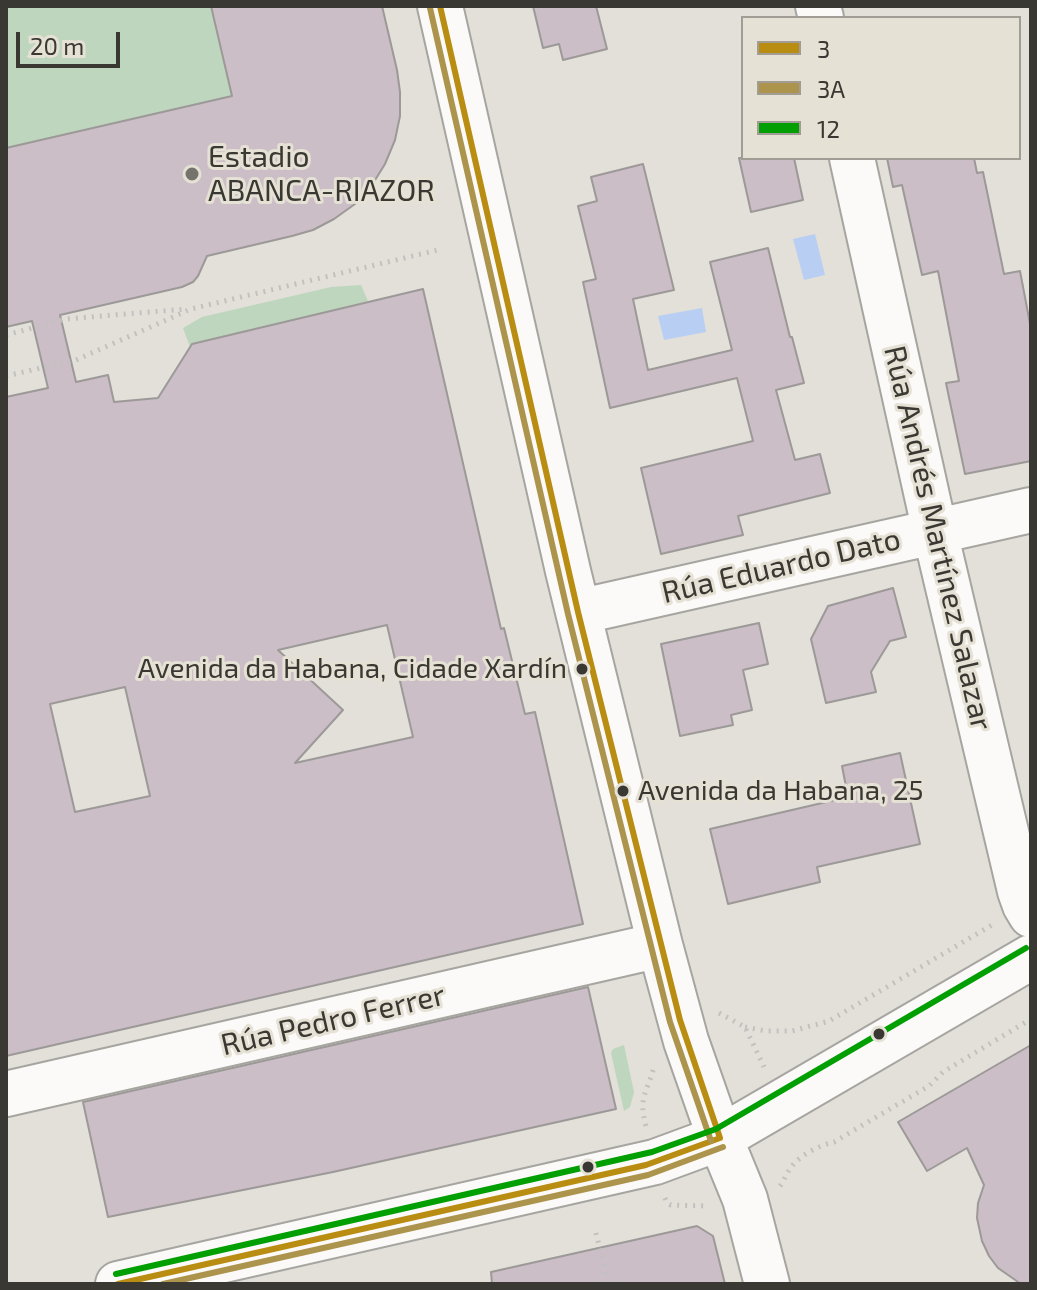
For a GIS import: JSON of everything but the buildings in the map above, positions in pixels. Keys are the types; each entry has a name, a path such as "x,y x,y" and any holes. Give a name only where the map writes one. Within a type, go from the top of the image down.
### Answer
{"street":[{"path":"440,6 578,612 660,945 686,1041 745,1199 767,1284"},
{"name":"Rúa Andrés Martínez Salazar","path":"852,160 935,532 1025,905 1014,918"},
{"name":"Rúa Eduardo Dato","path":"578,612 1031,510"},
{"name":"Rúa Pedro Ferrer","path":"6,1094 660,945"},
{"path":"118,1284 646,1165 720,1138 1031,957"}],"path":[{"path":"6,335 66,319 191,309 442,249"},
{"path":"6,376 76,360 191,309"},
{"path":"715,1011 745,1027 766,1031 792,1031 829,1021 1014,918"},
{"path":"775,1192 791,1167 807,1154 834,1142 929,1086 943,1072 1031,1019"},
{"path":"745,1027 762,1064"},
{"path":"642,1111 645,1089 654,1067 653,1058"},
{"path":"665,1196 671,1205 713,1208"},
{"path":"596,1233 609,1284"}],"green space":[{"name":"Estadio ABANCA-RIAZOR","path":"6,6 382,6 397,70 395,140 372,185 355,204 313,230 202,257 193,282 182,287 6,327"},
{"path":"361,285 368,301 190,347 183,328 202,317 331,287"},
{"path":"624,1045 634,1092 630,1107 624,1111 611,1053"}],"water":[{"path":"815,234 825,275 804,280 793,239"},
{"path":"702,308 706,332 664,340 658,316"}],"transit line":[{"name":"3","path":"440,6 578,612 680,1020 720,1138"},
{"name":"3A","path":"430,8 568,614 670,1022 711,1141"},
{"name":"12","path":"116,1274 652,1152 716,1129 1026,948"},
{"name":"3","path":"118,1284 646,1165 720,1138"},
{"name":"3A","path":"163,1284 648,1175 723,1147"}],"place":[{"name":"Estadio ABANCA-RIAZOR","path":"192,174"},
{"name":"Avenida da Habana, Cidade Xardín","path":"582,669"},
{"name":"Avenida da Habana, 25","path":"623,791"}]}
